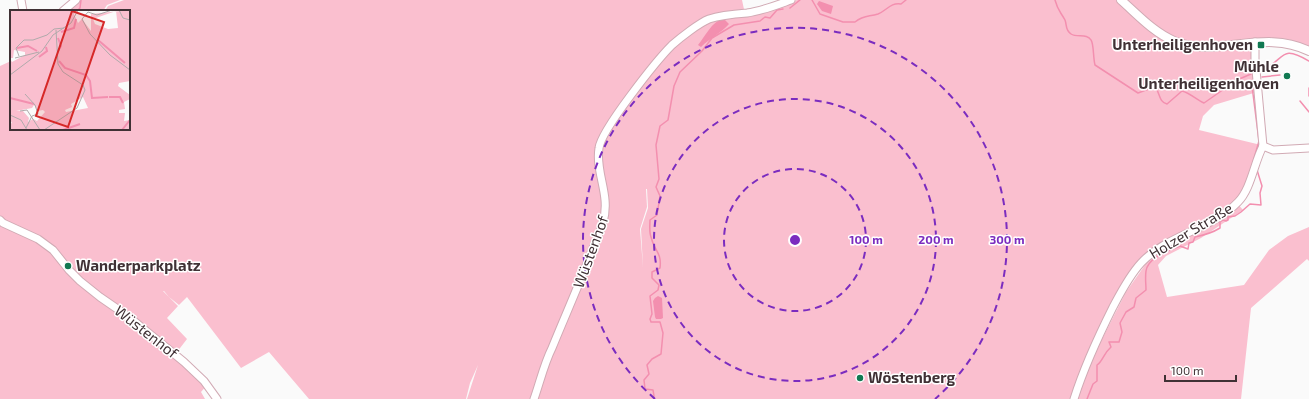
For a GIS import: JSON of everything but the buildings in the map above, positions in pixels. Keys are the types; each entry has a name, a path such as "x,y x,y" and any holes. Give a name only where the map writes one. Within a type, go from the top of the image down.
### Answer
{"main road":[{"path":"1121,0 1159,33 1174,41 1188,45 1205,46 1274,42 1288,43 1309,52"}],"street":[{"path":"21,0 22,10"},
{"path":"64,10 76,0"},
{"name":"Wüstenhof","path":"534,399 551,349 574,298 603,222 606,207 598,158 601,139 664,54 684,35 708,19 736,13 747,13 763,10 790,0"},
{"path":"1255,42 1255,59 1263,146 1273,150 1309,148"},
{"name":"Holzer Straße","path":"1074,399 1081,376 1104,324 1123,288 1141,262 1173,239 1222,215 1239,202 1246,191 1263,146"},
{"name":"Wüstenhof","path":"0,220 3,223 38,239 53,250 69,270 95,293 129,317 184,362 204,381 217,399"}],"shaded area":[{"path":"77,0 120,0 107,5 104,10 67,10"},
{"path":"124,0 742,0 745,14 797,0 1117,0 1158,35 1172,42 1247,45 1252,51 1257,92 1214,105 1203,116 1199,130 1261,145 1244,192 1225,211 1148,256 1124,290 1074,399 467,399 478,365 470,383 466,399 309,399 269,352 241,368 187,297 179,305 169,297 178,306 167,318 187,339 177,352 68,268 53,249 0,219 0,66 10,61 10,130 130,130 130,10 106,10 108,6","holes":["646,189 648,208 641,229 643,267 640,229 647,207"]},
{"path":"1124,0 1309,0 1309,48 1295,41 1273,38 1209,45 1183,42 1166,35"},
{"path":"819,1 833,6 831,14 822,11 817,4"},
{"path":"723,18 729,24 701,47 698,45 712,26"},
{"path":"1237,203 1243,210 1201,238 1166,256 1158,265 1167,297 1244,285 1269,250 1288,236 1309,227 1309,261 1307,259 1251,308 1241,399 1076,399 1100,343 1126,292 1150,258 1162,247"},
{"path":"0,221 52,250 68,270 207,385 201,392 205,399 0,399"},
{"path":"658,296 662,298 663,318 661,319 656,319 655,317 653,301"}],"waterway":[{"path":"78,10 80,8 81,0"},
{"path":"790,8 800,0"},
{"path":"812,0 820,14 843,22 855,22 864,17 881,13 891,5 901,4 906,0"},
{"path":"1055,0 1069,32 1073,35 1084,36 1091,40 1095,65 1138,93 1154,87 1156,88 1162,102 1164,103 1167,104 1182,91 1204,103 1237,80 1251,74"},
{"path":"654,399 653,390 645,389 644,380 649,374 647,365 652,359 661,354 663,333 660,322 651,322 650,319 652,314 650,296 658,290 659,285 652,278 652,272 660,268 660,258 650,235 650,220 657,215 660,196 656,187 659,179 656,145 660,126 668,120 674,86 680,72 702,51 712,38 734,25 760,21 765,17 770,18 777,10 783,9"},
{"path":"1261,71 1269,67 1287,53 1292,53 1309,61"},
{"path":"1262,77 1280,75"},
{"path":"1228,86 1248,82 1252,86 1259,141 1253,162"},
{"path":"1309,88 1309,96"},
{"path":"1300,101 1309,112"},
{"path":"1087,399 1093,384 1097,381 1097,365 1111,347 1109,342 1119,342 1122,332 1120,323 1126,312 1134,307 1136,298 1146,290 1146,271 1148,266 1155,258 1165,252 1180,246 1188,249 1189,243 1193,242 1195,237 1208,234 1220,228 1220,222 1223,220 1228,220 1228,217 1235,216 1250,204 1261,205 1260,193 1262,186 1257,170"}],"place":[{"name":"Unterheiligenhoven","path":"1261,45"},
{"name":"Mühle Unterheiligenhoven","path":"1287,76"},
{"name":"Wanderparkplatz","path":"68,266"},
{"name":"Wöstenberg","path":"860,378"}]}
